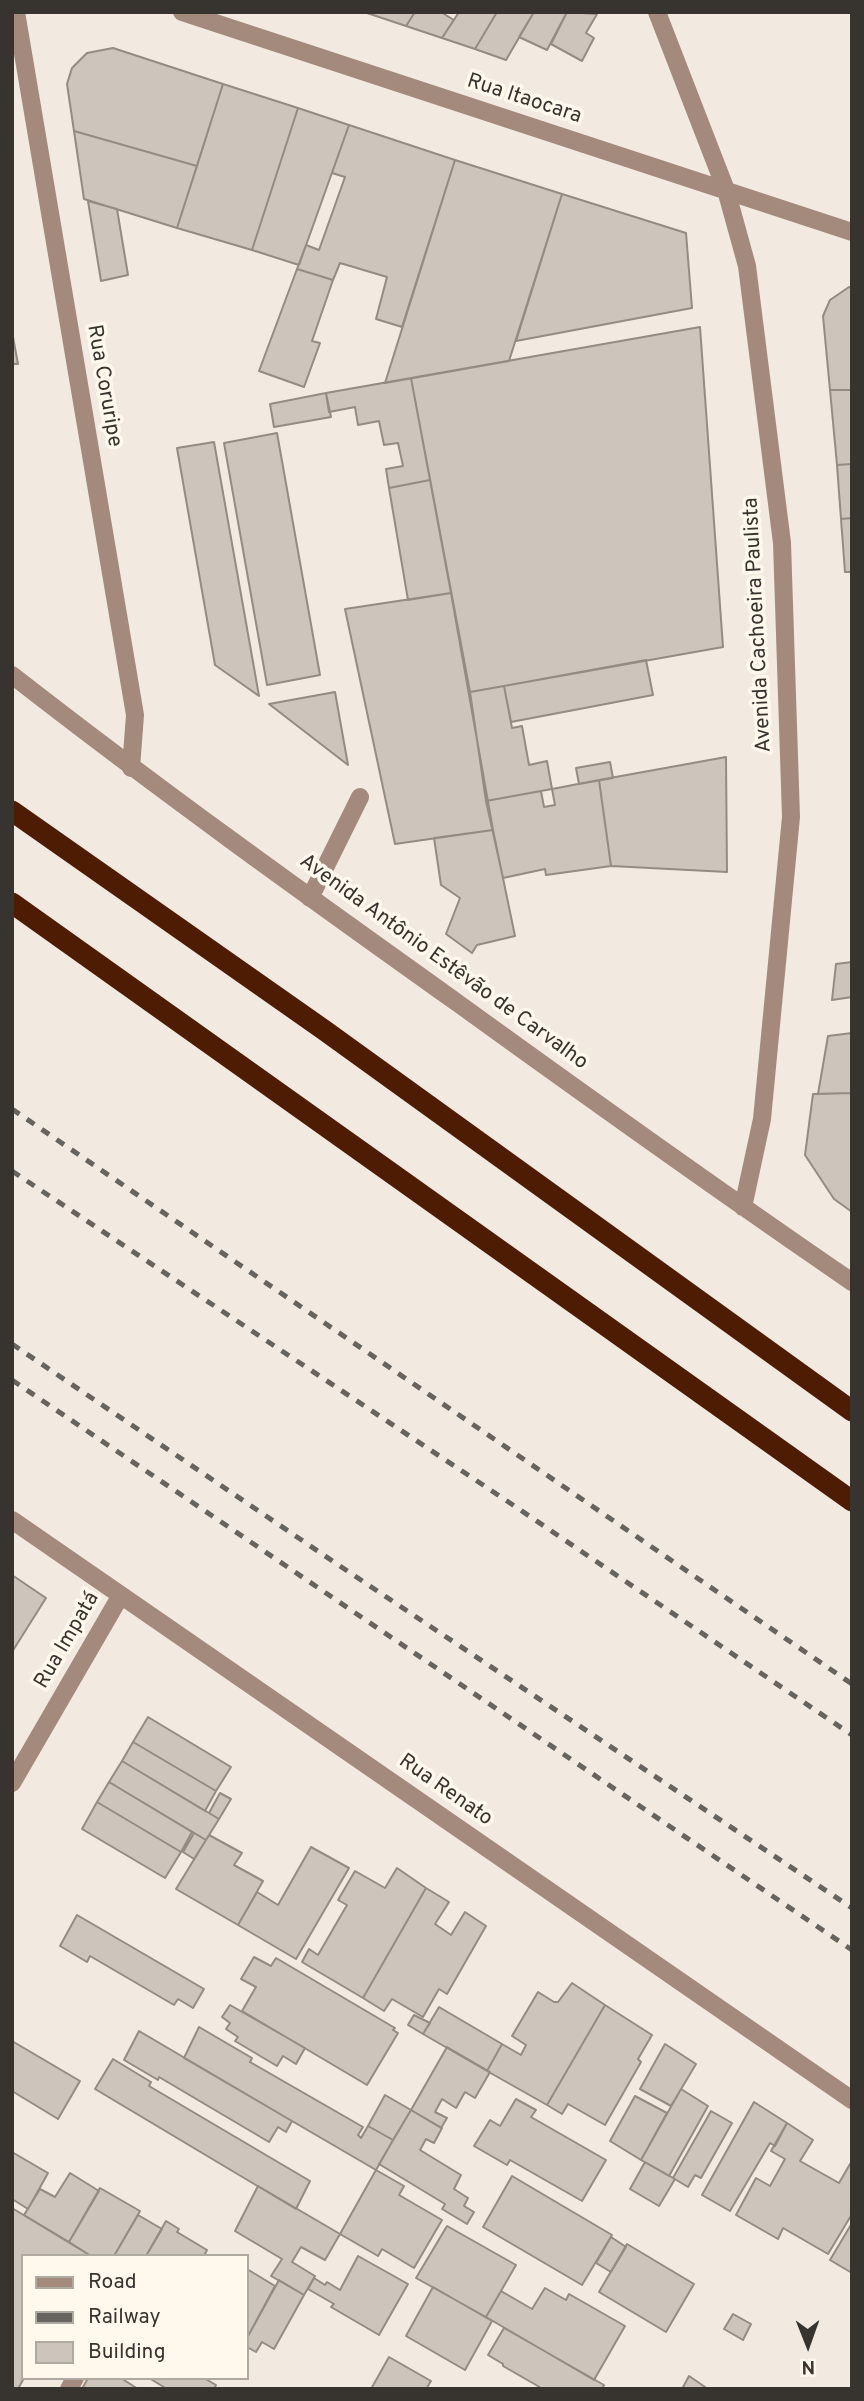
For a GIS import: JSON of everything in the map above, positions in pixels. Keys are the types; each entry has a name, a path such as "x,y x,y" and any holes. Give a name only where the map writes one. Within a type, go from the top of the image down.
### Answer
{"highway":[{"path":"12,811 324,1030 852,1411"},
{"path":"12,903 852,1501"}],"street":[{"name":"Rua Coruripe","path":"16,12 135,715 131,768"},
{"name":"Rua Itaocara","path":"182,12 852,232"},
{"name":"Avenida Cachoeira Paulista","path":"657,12 726,190 747,266 782,543 791,817 762,1119 743,1208"},
{"name":"Avenida Antônio Estêvão de Carvalho","path":"12,675 131,768 310,898 743,1208 852,1282"},
{"path":"310,898 360,797"},
{"name":"Rua Renato","path":"12,1520 852,2100"},
{"name":"Rua Impatá","path":"12,1783 121,1595"}],"building":[{"path":"364,12 415,12 406,26"},
{"path":"415,12 445,12 444,14 454,20 442,38 406,26"},
{"path":"459,12 497,12 475,49 442,38"},
{"path":"497,12 534,12 506,60 475,49"},
{"path":"534,12 567,12 547,50 519,37"},
{"path":"567,12 597,14 586,33 594,38 582,61 551,44"},
{"path":"113,48 223,84 197,166 74,131 67,84 72,68 87,53"},
{"path":"223,84 298,108 252,250 177,228"},
{"path":"298,108 349,125 299,265 252,250"},
{"path":"349,125 455,160 402,327 376,319 387,277 340,263 333,280 297,269 306,245 319,250 345,177 332,173"},
{"path":"74,131 197,166 177,228 84,199"},
{"path":"455,160 562,194 509,361 385,383"},
{"path":"562,194 686,233 692,308 516,341"},
{"path":"88,201 117,209 128,275 101,281"},
{"path":"297,269 333,280 312,341 320,343 304,387 259,371"},
{"path":"849,287 852,288 852,390 830,390 823,316 830,300"},
{"path":"700,327 723,647 470,692 411,378"},
{"path":"13,337 18,364 12,364"},
{"path":"411,378 430,480 389,488 386,469 403,466 398,443 384,445 379,421 358,425 355,407 329,412 326,393"},
{"path":"830,390 852,390 852,464 837,465"},
{"path":"326,393 331,417 274,427 270,404"},
{"path":"277,433 320,675 267,685 224,443"},
{"path":"214,442 259,696 215,665 177,448"},
{"path":"852,464 852,518 841,519 837,465"},
{"path":"430,480 451,593 408,600 389,488"},
{"path":"852,518 852,572 845,572 841,519"},
{"path":"451,593 493,830 395,844 345,609"},
{"path":"646,660 653,695 511,722 504,686"},
{"path":"504,686 512,728 522,726 529,765 547,761 552,789 486,801 470,692"},
{"path":"335,692 348,765 269,704"},
{"path":"726,757 727,872 611,866 599,780"},
{"path":"610,762 613,778 579,784 576,768"},
{"path":"599,780 611,866 546,875 545,869 503,878 486,801 541,791 544,807 555,805 552,789"},
{"path":"493,830 515,936 477,945 472,953 446,934 460,898 441,885 434,838"},
{"path":"852,962 852,997 832,1000 836,964"},
{"path":"852,1033 852,1093 818,1094 828,1036"},
{"path":"852,1093 852,1212 834,1199 805,1155 813,1094"},
{"path":"12,1575 46,1598 12,1652"},
{"path":"148,1717 231,1767 216,1791 133,1742"},
{"path":"133,1742 216,1791 205,1811 122,1761"},
{"path":"122,1761 219,1819 206,1840 109,1782"},
{"path":"109,1782 192,1832 181,1852 97,1802"},
{"path":"220,1793 231,1799 219,1819 209,1813"},
{"path":"97,1802 181,1852 165,1878 82,1829"},
{"path":"194,1833 206,1840 194,1859 183,1852"},
{"path":"209,1835 242,1853 234,1865 263,1881 238,1925 176,1889"},
{"path":"311,1847 349,1868 296,1959 238,1925 257,1892 278,1905"},
{"path":"397,1868 426,1888 363,1998 302,1962 309,1949 318,1955 347,1905 338,1900 355,1871 385,1888"},
{"path":"426,1888 449,1902 435,1924 451,1935 465,1912 486,1926 447,1994 439,1989 423,2017 392,1999 384,2011 363,1998"},
{"path":"77,1915 204,1989 193,2008 178,1999 174,2005 90,1956 87,1962 60,1946"},
{"path":"254,1957 271,1966 276,1958 395,2028 393,2030 398,2033 367,2085 242,2011 256,1987 241,1979"},
{"path":"572,1983 605,2005 547,2105 487,2071 502,2044 521,2055 526,2045 512,2036 538,1992 558,2002"},
{"path":"230,2005 305,2048 296,2064 283,2056 277,2066 235,2041 238,2037 226,2029 230,2023 222,2017"},
{"path":"605,2005 652,2035 638,2059 641,2062 605,2125 568,2104 562,2114 547,2105"},
{"path":"439,2007 502,2044 487,2071 423,2034"},
{"path":"414,2015 430,2023 423,2034 408,2025"},
{"path":"199,2027 252,2058 250,2062 363,2127 358,2135 361,2138 368,2126 393,2140 376,2170 184,2058"},
{"path":"139,2031 292,2121 286,2132 278,2127 269,2142 159,2077 158,2080 124,2060"},
{"path":"12,2041 80,2081 58,2119 12,2091"},
{"path":"665,2044 696,2064 671,2106 640,2089"},
{"path":"447,2047 490,2072 475,2098 465,2092 456,2108 442,2099 435,2112 447,2118 441,2128 411,2110"},
{"path":"113,2059 151,2082 149,2086 310,2181 296,2209 95,2089"},
{"path":"681,2089 708,2106 669,2176 641,2160"},
{"path":"385,2095 411,2110 393,2140 368,2126"},
{"path":"635,2096 667,2113 641,2160 610,2141"},
{"path":"516,2099 536,2110 531,2117 606,2160 582,2201 510,2160 507,2165 474,2146 490,2120 500,2126"},
{"path":"754,2102 787,2123 775,2146 770,2143 730,2211 702,2195"},
{"path":"411,2110 442,2128 434,2143 426,2139 420,2150 461,2175 454,2189 468,2198 464,2206 474,2212 467,2224 442,2209 445,2204 379,2164"},
{"path":"711,2111 732,2123 701,2178 695,2175 688,2187 673,2178"},
{"path":"787,2123 813,2140 800,2161 839,2183 850,2164 852,2165 852,2214 828,2254 783,2228 778,2239 736,2215 756,2178 770,2186 785,2159 771,2151"},
{"path":"12,2152 48,2173 28,2209 12,2199"},
{"path":"645,2162 675,2179 659,2206 630,2189"},
{"path":"376,2170 404,2186 399,2195 442,2220 414,2268 382,2249 378,2256 340,2234"},
{"path":"70,2173 99,2191 69,2242 24,2215 40,2189 55,2197"},
{"path":"512,2176 612,2235 582,2285 483,2227"},
{"path":"258,2186 340,2234 325,2260 301,2247 292,2262 315,2276 304,2295 271,2276 282,2259 235,2231"},
{"path":"100,2188 140,2211 115,2254 88,2254 69,2242"},
{"path":"12,2208 88,2254 21,2254 23,2380 18,2389 12,2389"},
{"path":"138,2215 162,2229 147,2254 115,2254"},
{"path":"166,2221 179,2229 177,2232 207,2250 205,2254 147,2254"},
{"path":"852,2223 852,2273 830,2260"},
{"path":"447,2226 516,2265 486,2317 416,2278"},
{"path":"611,2237 626,2247 611,2272 596,2263"},
{"path":"627,2244 694,2284 666,2332 599,2292"},
{"path":"358,2256 408,2284 379,2335 331,2307 334,2304 308,2289 314,2278 340,2290"},
{"path":"248,2270 275,2286 248,2336"},
{"path":"279,2280 304,2295 274,2349 262,2342 256,2352 248,2348 248,2336"},
{"path":"433,2287 492,2321 465,2370 406,2336"},
{"path":"545,2288 566,2300 569,2294 625,2326 594,2380 486,2317 501,2291 532,2309"},
{"path":"733,2314 751,2324 743,2340 724,2329"},
{"path":"504,2328 604,2385 602,2389 543,2389 503,2366 488,2355"},
{"path":"389,2357 431,2381 426,2389 371,2389"},
{"path":"689,2376 708,2389 682,2389"},
{"path":"87,2380 124,2380 138,2389 82,2389"},
{"path":"152,2380 207,2380 216,2385 214,2389 167,2389"}],"railway":[{"path":"12,1109 852,1684"},
{"path":"12,1171 852,1735"},
{"path":"12,1344 852,1908"},
{"path":"12,1380 852,1950"}]}
